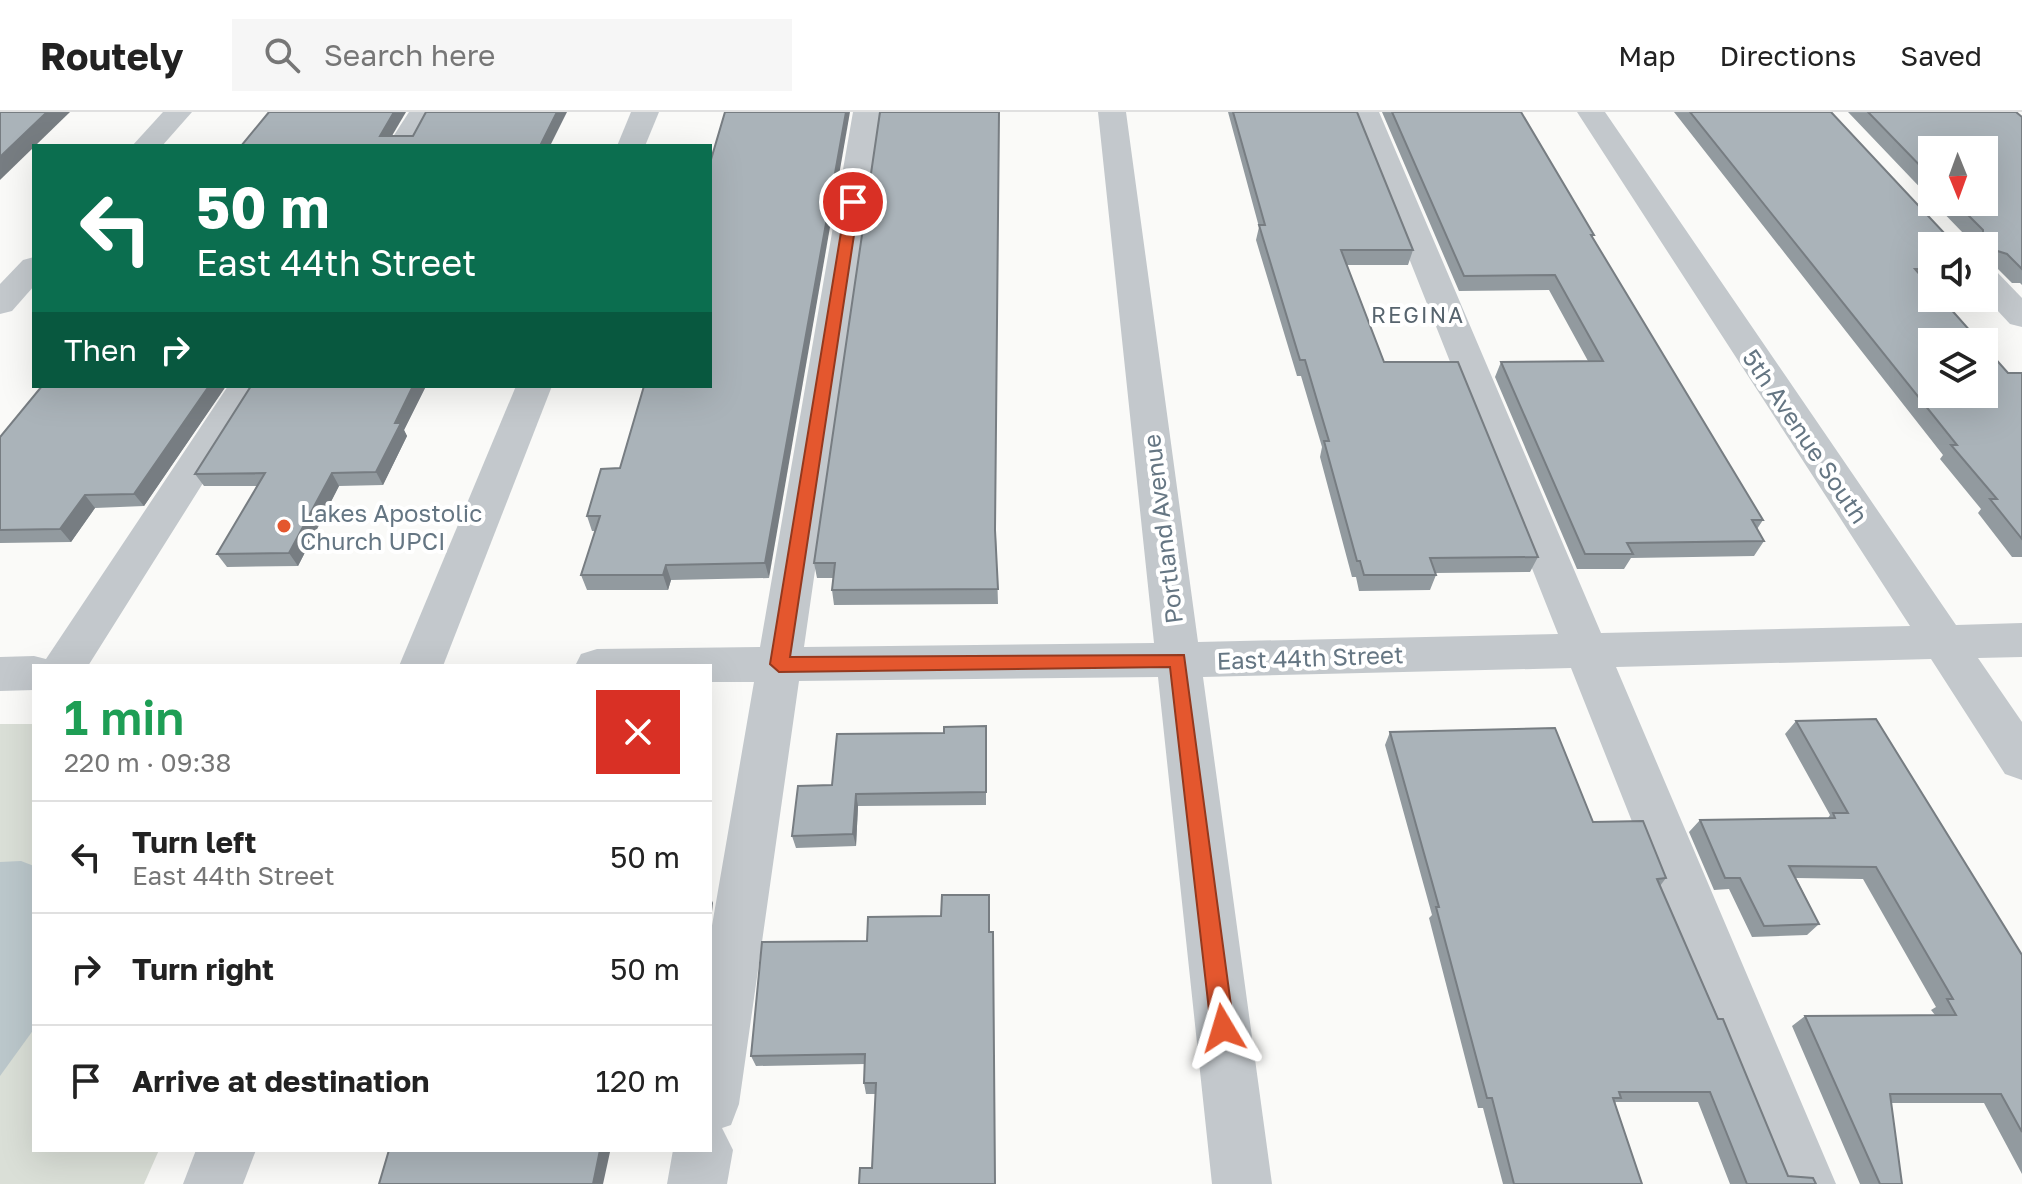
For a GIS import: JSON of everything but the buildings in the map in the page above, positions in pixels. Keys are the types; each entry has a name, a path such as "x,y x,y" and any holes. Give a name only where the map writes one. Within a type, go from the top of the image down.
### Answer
{"street":[{"path":"148,144 178,112"},
{"path":"402,144 423,112"},
{"path":"632,144 645,112"},
{"path":"712,1091 867,112"},
{"name":"Portland Avenue","path":"1112,112 1242,1184"},
{"path":"1365,112 1806,1184"},
{"name":"5th Avenue South","path":"1591,112 2022,760"},
{"path":"0,304 32,269"},
{"path":"1998,292 2022,317"},
{"path":"66,664 245,388"},
{"path":"422,664 533,388"},
{"name":"East 44th Street","path":"712,665 1178,660 2022,640"},
{"path":"0,674 32,673"},
{"path":"213,1184 225,1152"},
{"path":"697,1184 703,1152"}],"shaded area":[{"path":"0,724 32,724 32,1152 158,1152 144,1184 0,1184"},
{"path":"21,861 32,865 32,1032 0,1076 0,862"}],"place":[{"name":"Lakes Apostolic Church UPCI","path":"284,526"}],"district":[{"name":"REGINA","path":"1418,314"}],"route":[{"path":"853,202 779,664 1178,660 1223,1028"}]}
